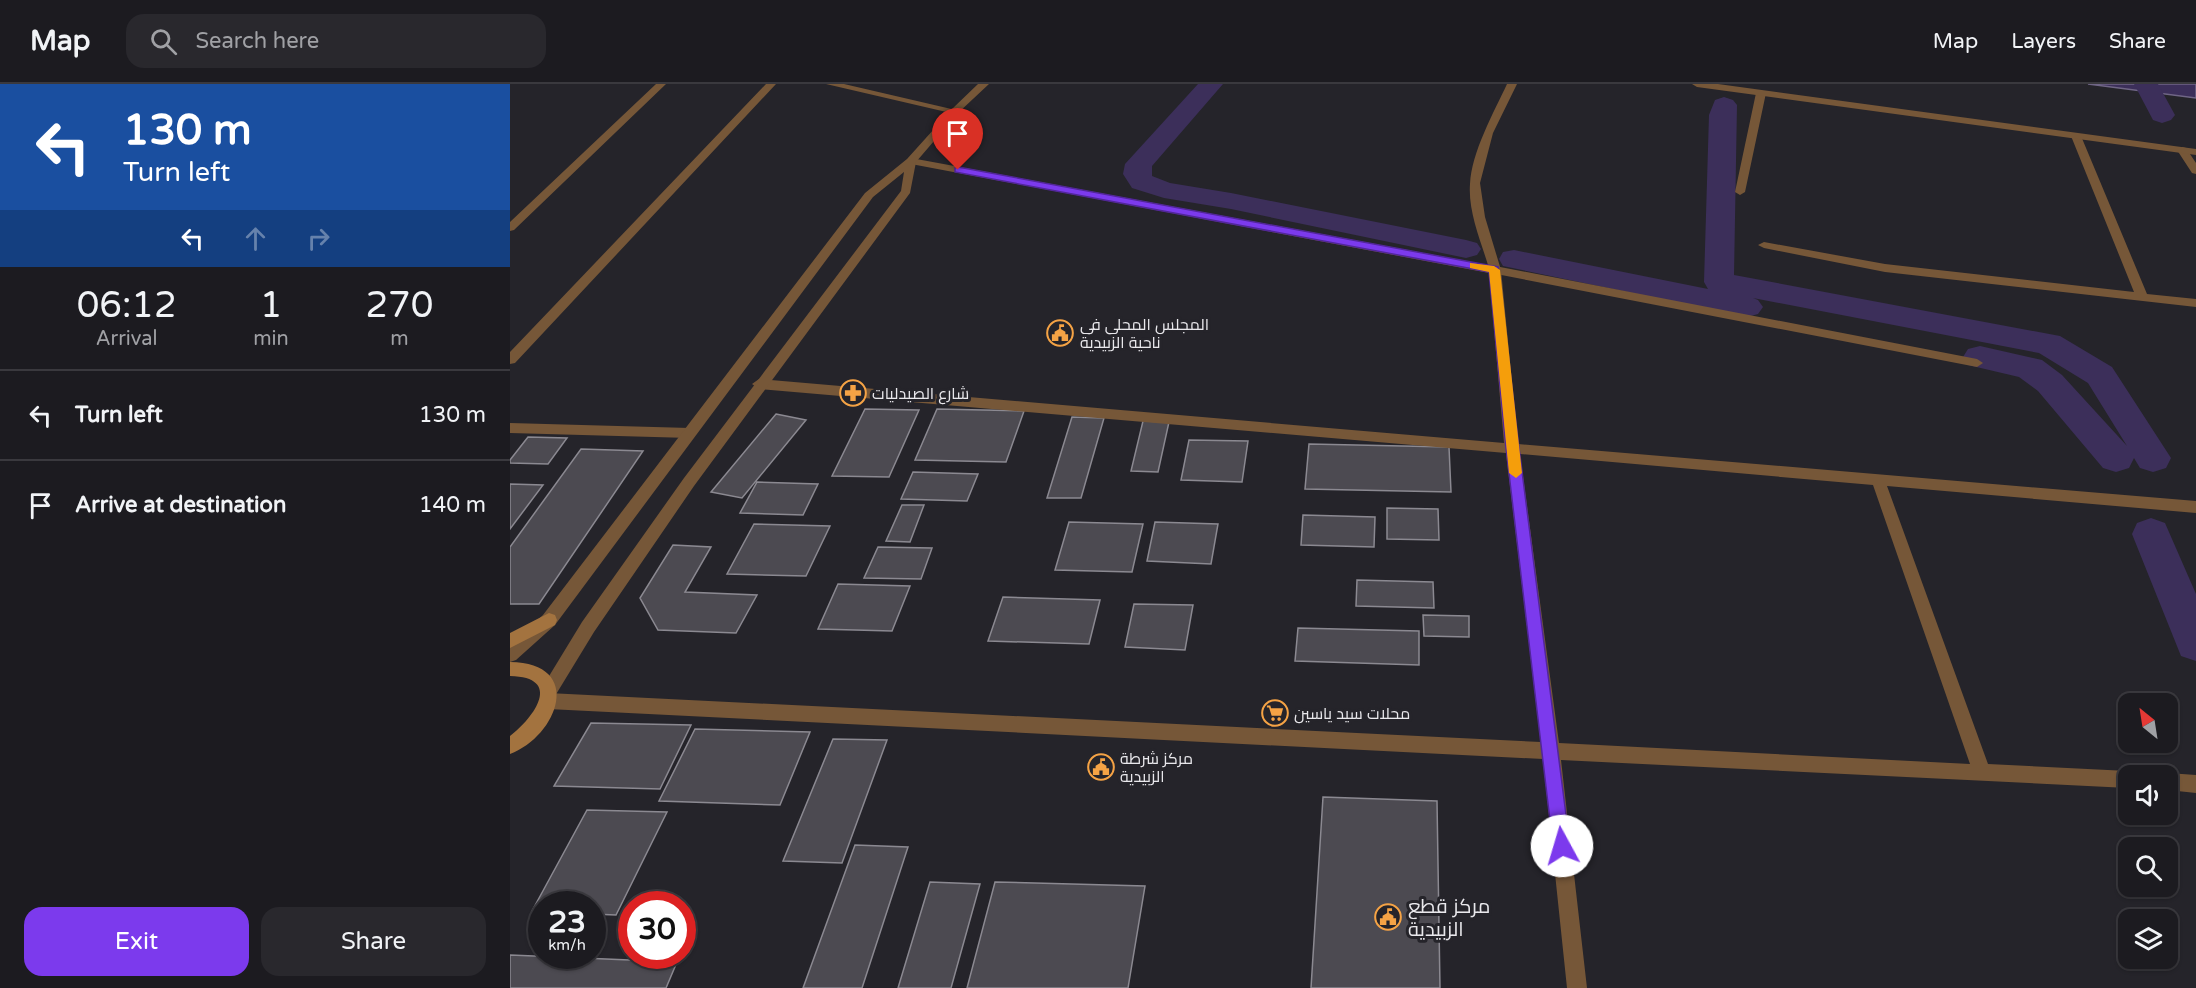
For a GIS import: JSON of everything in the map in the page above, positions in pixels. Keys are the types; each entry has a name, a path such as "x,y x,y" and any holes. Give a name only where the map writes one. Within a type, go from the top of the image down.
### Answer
{"main road":[{"path":"510,641 549,620"},
{"path":"510,669 522,668 536,672 546,679 549,696 535,724 514,744"}],"street":[{"path":"510,228 661,84"},
{"path":"510,360 771,84"},
{"path":"831,84 955,111"},
{"path":"510,655 549,620 869,195 911,161 955,111 984,84"},
{"path":"1512,84 1488,133 1475,183 1479,217 1494,270 1512,448 1551,751 1577,988"},
{"path":"1697,84 2196,152"},
{"path":"1740,192 1761,93"},
{"path":"2076,136 2142,297"},
{"path":"2182,150 2196,171"},
{"path":"911,161 1977,363"},
{"path":"911,161 906,191 759,384 594,617 568,655 549,696 2118,780"},
{"path":"1764,245 1885,268 2196,303"},
{"path":"759,384 2196,507"},
{"path":"510,428 690,433"},
{"path":"1878,480 1982,773"},
{"path":"2178,783 2196,784"}],"shaded area":[{"path":"2088,84 2196,84 2196,98"}],"building":[{"path":"865,409 919,410 889,477 832,476"},
{"path":"937,409 1024,411 1006,462 915,460"},
{"path":"776,414 806,420 742,498 711,492"},
{"path":"1072,417 1104,418 1081,498 1047,498"},
{"path":"1143,421 1169,422 1158,472 1131,471"},
{"path":"528,437 567,438 548,464 510,463"},
{"path":"1189,440 1248,441 1242,482 1181,480"},
{"path":"1309,444 1449,447 1451,492 1305,489"},
{"path":"581,449 643,451 539,604 510,604 510,547"},
{"path":"913,472 978,474 967,501 901,499"},
{"path":"757,482 818,484 803,515 740,513"},
{"path":"510,484 543,485 510,529"},
{"path":"902,505 924,505 910,542 886,541"},
{"path":"1387,508 1438,509 1439,540 1387,539"},
{"path":"1303,515 1375,517 1374,547 1301,545"},
{"path":"1069,522 1143,524 1132,572 1055,570"},
{"path":"1155,522 1218,524 1211,564 1147,561"},
{"path":"754,524 830,526 806,576 727,574"},
{"path":"673,545 711,547 685,592 757,595 736,633 658,630 640,598"},
{"path":"878,547 932,548 921,579 864,578"},
{"path":"1357,580 1433,582 1434,608 1356,606"},
{"path":"838,584 910,586 892,631 818,629"},
{"path":"1003,597 1100,600 1089,644 988,641"},
{"path":"1134,604 1193,605 1185,650 1125,647"},
{"path":"1423,615 1469,616 1469,637 1424,636"},
{"path":"1298,628 1419,631 1419,665 1295,661"},
{"path":"591,723 691,725 660,789 554,786"},
{"path":"695,729 810,732 780,805 659,801"},
{"path":"833,739 887,740 842,863 783,861"},
{"path":"1323,797 1437,801 1440,988 1311,988"},
{"path":"587,810 667,812 628,891 618,891 616,915 606,915 606,891 543,891"},
{"path":"855,845 908,847 862,988 803,988"},
{"path":"930,882 980,884 951,988 898,988"},
{"path":"995,882 1145,886 1128,988 967,988"},
{"path":"510,955 528,956 528,969 606,969 606,959 618,960 618,969 674,969 666,988 510,988"}],"waterway":[{"path":"1211,84 1139,164 1137,174 1142,182 1164,190 1231,201 1466,249"},
{"path":"2146,84 2162,115"},
{"path":"1724,105 1719,282 2048,344 2100,375 2153,458"},
{"path":"1514,259 1747,307"},
{"path":"1980,357 2030,368 2050,383 2116,458"},
{"path":"2151,534 2196,643"}],"slow traffic":[{"path":"1474,266 1494,270 1516,473"}],"place":[{"name":"المجلس المحلي في ناحية الزبيدية","path":"1060,333"},
{"name":"شارع الصيدليات","path":"853,393"},
{"name":"محلات سيد ياسين","path":"1275,713"},
{"name":"مركز شرطة الزبيدية","path":"1101,767"},
{"name":"مركز قطع الزبيدية","path":"1388,917"}],"route":[{"path":"958,170 1494,270 1512,448 1562,846"}]}
